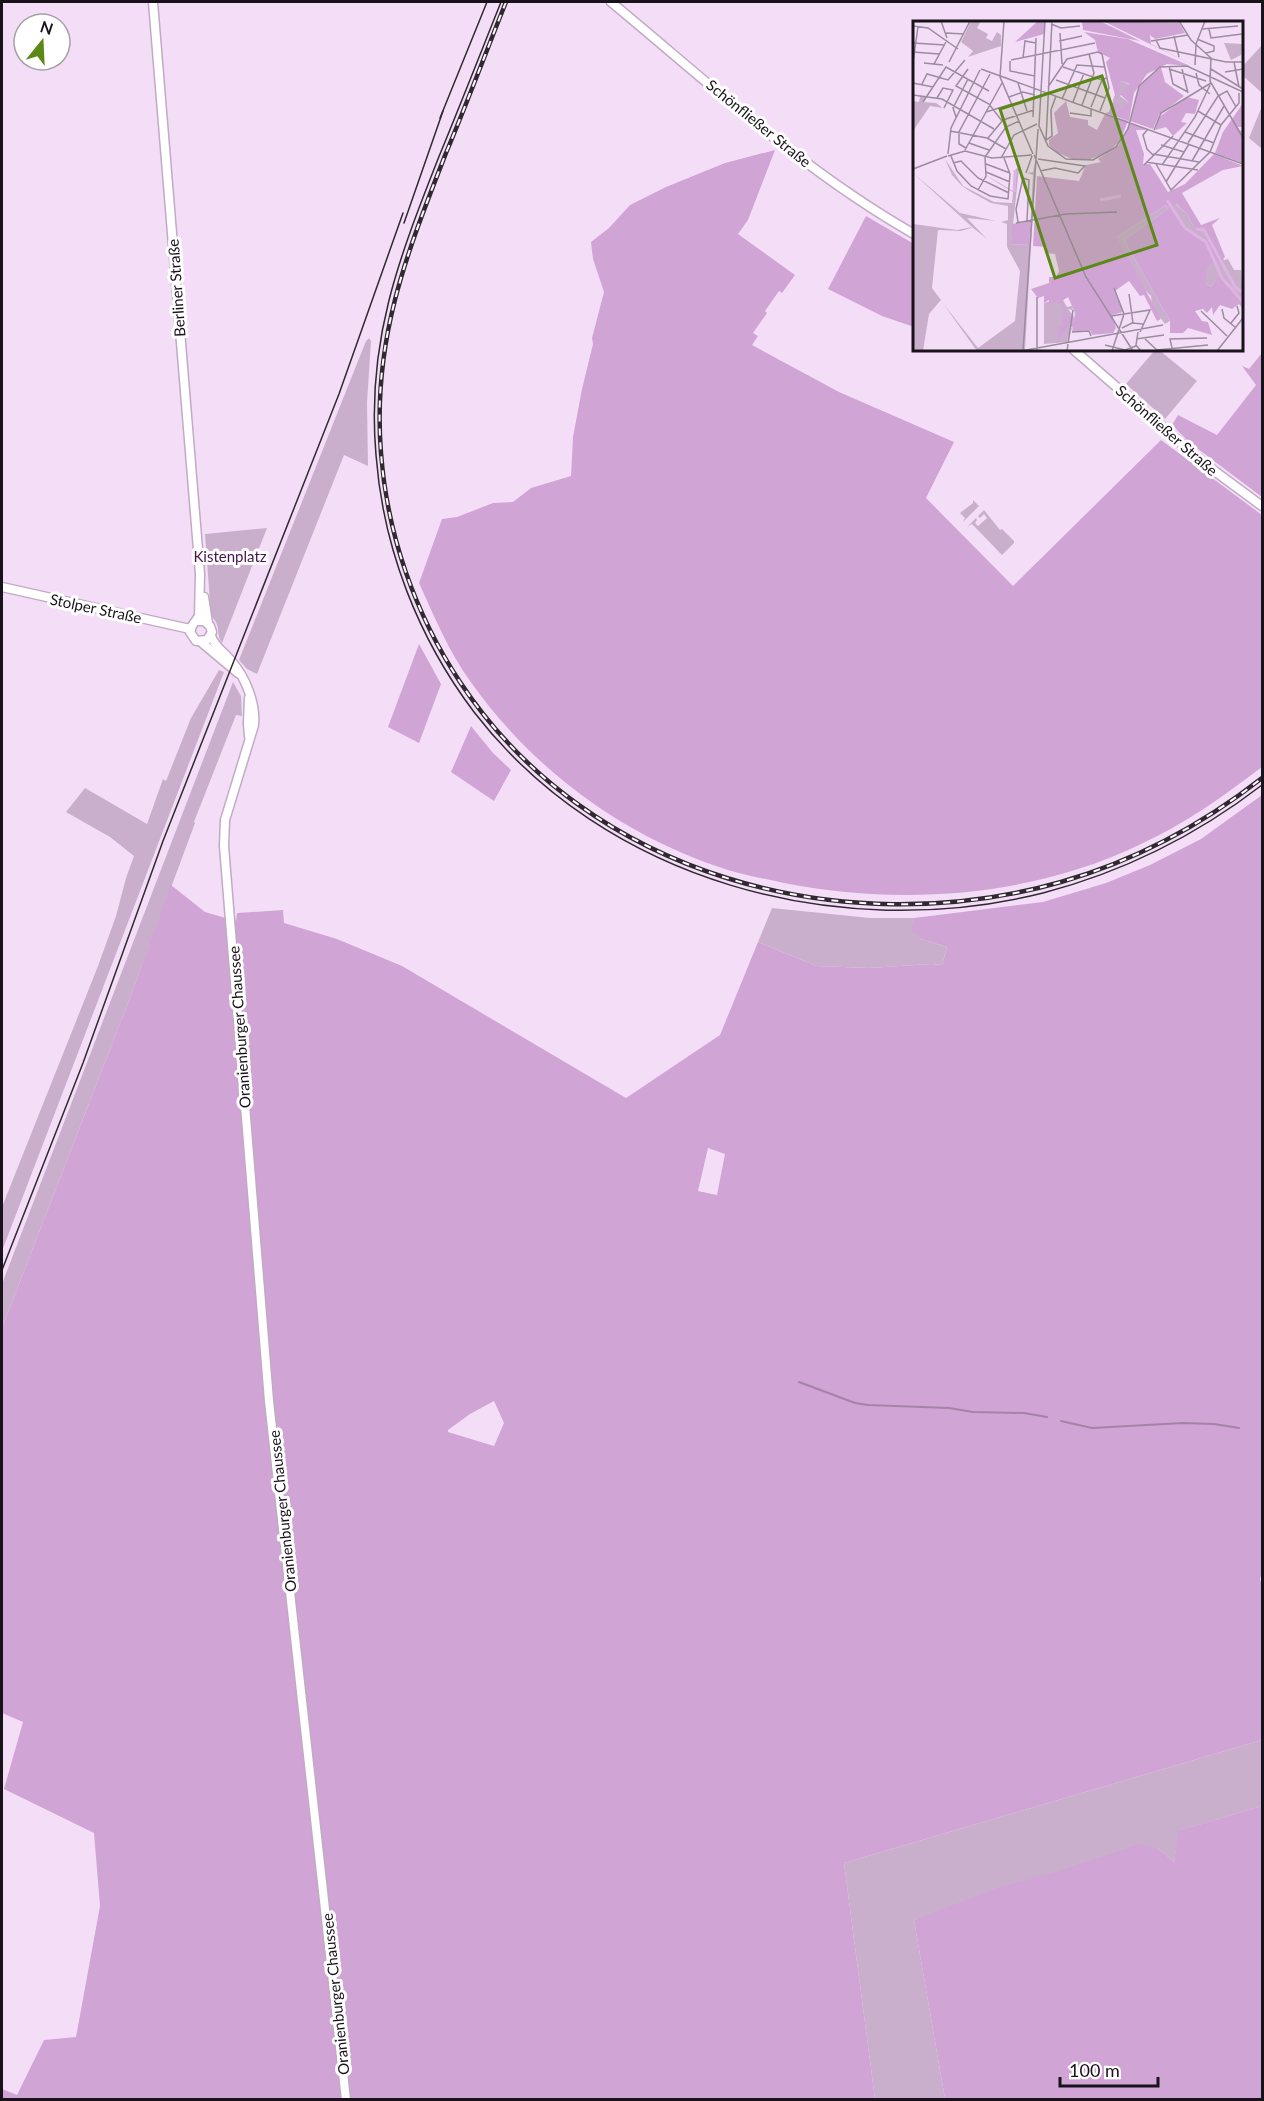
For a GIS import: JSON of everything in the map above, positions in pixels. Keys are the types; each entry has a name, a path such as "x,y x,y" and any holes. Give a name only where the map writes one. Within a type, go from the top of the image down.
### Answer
{"main road":[{"name":"Berliner Straße","path":"153,2 200,574 199,613 193,625"},
{"name":"Schönfließer Straße","path":"611,2 785,146 874,210 913,233"},
{"name":"Schönfließer Straße","path":"1075,351 1204,465 1263,506"},
{"name":"Berliner Straße","path":"200,574 208,623"},
{"name":"Stolper Straße","path":"2,587 193,625"},
{"path":"204,621 208,623 212,629 211,636 214,643 231,660 239,673 192,637 193,625 204,621"},
{"path":"201,642 211,636"},
{"name":"Oranienburger Chaussee","path":"239,673 250,696 248,718 250,736 225,820 224,846 269,1401 346,2100"}],"green space":[{"path":"1262,45 1262,93 1243,76 1243,66"},
{"path":"1262,106 1262,149 1249,138"},
{"path":"369,338 371,341 367,403 368,466 344,455 257,674 247,669 239,660"},
{"path":"1154,351 1160,351 1197,381 1165,419 1126,384"},
{"path":"973,500 979,506 963,522 965,518 960,513 973,503"},
{"path":"984,510 1000,530 1002,529 1014,541 1002,555 972,524 967,527 976,518 975,523 978,526 987,518 984,514 980,518 978,516"},
{"name":"Kistenplatz","path":"267,528 222,643 216,623 211,616 205,534"},
{"path":"219,670 224,672 2,1251 2,1207 98,966 134,856 110,837 66,812 85,788 147,824 163,779 166,781 191,718"},
{"path":"233,682 241,696 242,716 236,715 194,822 133,990 2,1328 2,1284"},
{"path":"772,908 870,918 914,918 913,931 921,939 947,947 942,965 869,968 817,966 758,942"},
{"path":"1262,1740 1262,1806 1179,1831 1174,1862 1159,1849 914,1920 945,2099 875,2099 844,1863"}],"shaded area":[{"path":"775,150 748,220 738,234 795,275 782,293 779,291 765,311 767,313 753,333 758,336 752,345 839,392 954,442 926,498 1013,586 1161,440 1262,515 1262,767 1187,819 1139,845 1097,863 1010,886 919,895 874,894 829,890 758,878 724,869 679,852 644,835 578,793 520,741 494,712 455,658 419,583 442,519 457,517 493,503 513,502 531,488 571,476 573,437 593,344 592,338 604,292 593,259 591,242 609,228 630,205 666,187 725,163"},
{"path":"866,216 913,243 913,327 882,316 828,289"},
{"path":"1262,353 1262,497 1190,443 1172,425 1178,415 1217,435 1256,385 1242,366 1249,369"},
{"path":"419,644 441,684 419,743 388,727"},
{"path":"471,726 493,753 511,770 494,801 451,772"},
{"path":"1262,795 1262,1572 1260,1579 1262,1586 1262,1740 844,1863 875,2099 2,2100 2,2089 17,2095 44,2040 76,2037 100,1906 94,1833 4,1789 23,1722 2,1713 2,1328 133,990 171,885 205,912 236,921 237,913 283,910 284,923 337,939 402,966 626,1098 720,1035 758,942 817,966 869,968 942,965 947,947 921,939 912,931 914,918 1043,902 1106,883 1150,865 1201,839","holes":["708,1148 725,1154 717,1195 698,1191","494,1401 504,1423 494,1446 448,1432 470,1414"]},
{"path":"1262,1806 1262,2099 945,2099 914,1920 1000,1887 1140,1844 1159,1849 1174,1862 1178,1831"}],"waterway":[{"path":"799,1382 855,1403 868,1405 1024,1413 1047,1417"},
{"path":"1061,1421 1092,1428 1183,1423 1239,1428"}],"tram line":[{"path":"440,118 487,2"},
{"path":"501,2 425,192 399,265 381,337 374,414 376,455 386,524 395,558 420,623 454,684 474,712 528,771 589,819 658,857 731,885 808,903 886,910 965,907 1043,893 1073,884 1130,863 1185,836 1262,785"},
{"path":"404,223 443,111"},
{"path":"2,1270 83,1063 163,841 339,394 403,213"}],"railway":[{"path":"506,2 405,263 387,336 380,412 384,483 397,543 417,601 444,656 460,682 514,749 577,804 649,847 727,878 809,897 893,904 978,899 1061,882 1115,864 1191,826 1262,778"}]}
